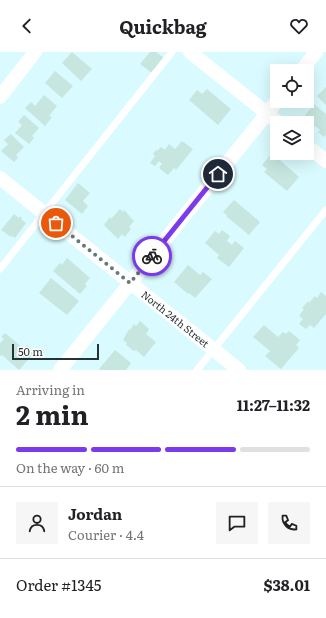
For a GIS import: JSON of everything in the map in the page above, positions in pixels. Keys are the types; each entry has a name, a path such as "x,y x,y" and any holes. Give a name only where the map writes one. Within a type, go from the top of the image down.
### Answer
{"street":[{"path":"0,97 35,52"},
{"path":"190,52 271,116"},
{"path":"307,64 316,52"},
{"path":"60,370 271,108"},
{"path":"314,152 326,161"},
{"name":"North 24th Street","path":"0,178 239,370"}],"lane":[{"path":"0,269 43,212 172,52"},
{"path":"197,370 326,210"}],"building":[{"path":"72,52 92,69 81,81 62,63"},
{"path":"150,52 156,52 164,58 152,73 140,64"},
{"path":"55,71 73,86 62,98 45,83"},
{"path":"326,87 326,105 317,96"},
{"path":"207,89 231,109 218,125 189,100 197,90 202,94"},
{"path":"44,95 57,106 49,116 52,117 45,126 25,108 31,102 35,106"},
{"path":"314,104 326,114 326,135 324,137 318,132 320,130 315,126 314,127 314,116 304,116 311,108 314,108"},
{"path":"24,115 39,128 32,136 34,138 29,144 15,133 22,125 18,122"},
{"path":"11,134 24,147 16,155 18,158 14,162 1,151 8,144 4,140"},
{"path":"182,141 193,149 176,170 174,168 168,175 159,168 162,164 159,161 155,166 150,163 155,156 153,154 156,150 157,151 161,147 165,150 169,144 175,149"},
{"path":"270,155 270,160 280,160 299,177 287,191 264,172 267,169 262,165"},
{"path":"78,183 90,193 83,201 88,206 82,214 65,200"},
{"path":"234,200 260,222 249,235 223,212"},
{"path":"120,209 123,212 124,210 134,221 129,227 131,229 125,237 122,234 118,239 104,225 110,217 111,219"},
{"path":"14,214 19,218 20,216 26,223 15,238 1,230"},
{"path":"222,230 230,236 227,241 232,245 235,241 244,248 229,267 217,258 219,255 205,243 215,231 219,234"},
{"path":"67,258 90,278 85,284 87,286 80,294 53,271 60,263 62,265"},
{"path":"188,265 200,275 203,272 212,279 195,298 174,282"},
{"path":"51,278 79,301 67,315 39,293"},
{"path":"321,292 326,296 326,314 314,328 310,325 306,329 299,324 303,319 299,316 304,309 302,308 315,296 317,298"},
{"path":"140,321 149,329 146,334 156,342 144,357 136,350 134,351 126,345 127,343 123,340 129,329 130,330 134,324 136,326"},
{"path":"264,325 278,337 283,332 286,334 289,331 300,340 296,345 299,348 281,369 265,356 270,351 253,337"},
{"path":"5,333 24,349 27,345 35,352 19,370 2,355 0,356 0,343 4,339 1,337"},
{"path":"115,350 131,363 126,370 99,369"}],"way so far":[{"path":"56,223 130,283 152,256"}],"route":[{"path":"152,256 218,174"}]}
